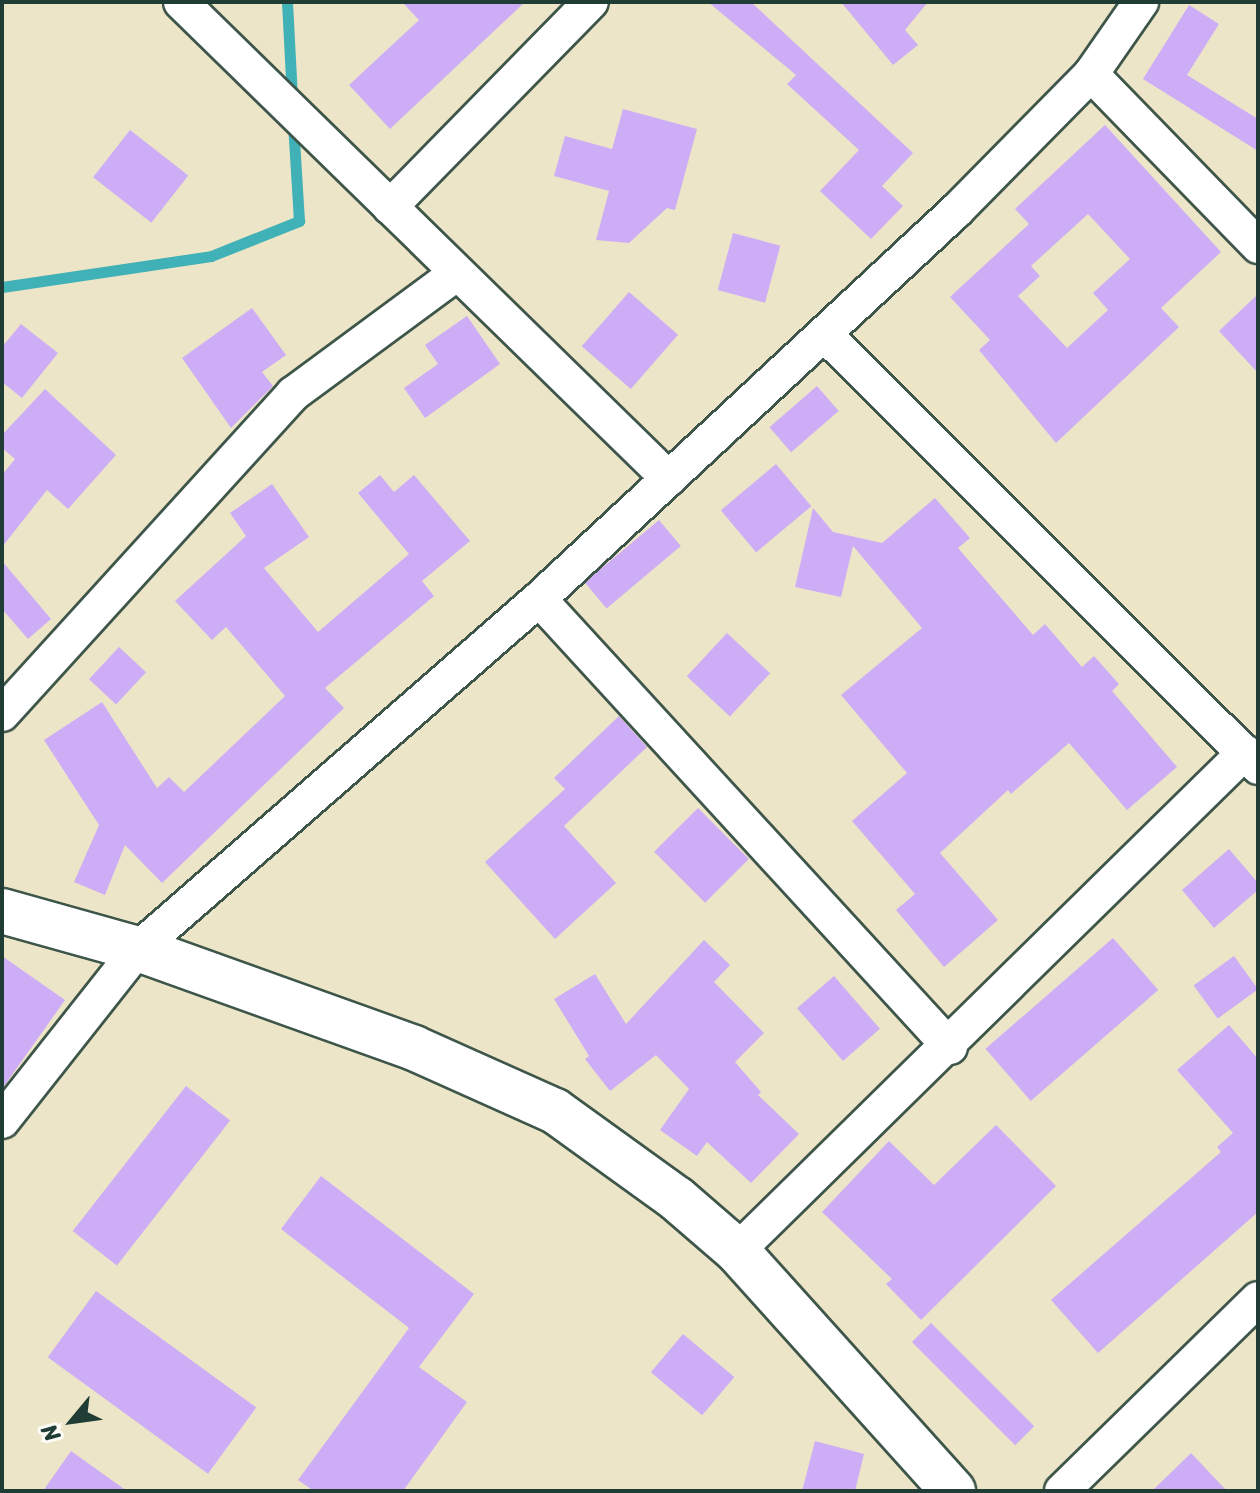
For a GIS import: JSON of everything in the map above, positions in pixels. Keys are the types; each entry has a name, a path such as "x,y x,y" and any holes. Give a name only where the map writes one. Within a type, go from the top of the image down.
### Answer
{"street":[{"path":"181,2 669,479"},
{"path":"390,207 591,2"},
{"path":"2,1121 138,949 539,599 956,211 1091,74 1141,2"},
{"path":"1091,74 1258,246"},
{"path":"2,714 293,394 456,274"},
{"path":"737,1251 1251,760 824,334"},
{"path":"539,599 950,1047"},
{"path":"2,911 138,949 414,1048 555,1111 677,1199 737,1251 953,1491"},
{"path":"1062,1491 1258,1299"}],"building":[{"path":"402,2 525,2 390,129 349,85 419,20"},
{"path":"708,2 751,2 913,153 882,186 903,206 871,239 820,191 859,150 787,84 796,75"},
{"path":"841,2 928,2 905,30 918,45 893,65"},
{"path":"1189,5 1219,24 1187,75 1258,119 1258,151 1143,79"},
{"path":"623,109 697,129 675,210 667,208 629,243 596,240 609,191 554,176 565,136 612,149"},
{"path":"1105,125 1221,252 1161,308 1179,327 1056,443 979,350 990,340 950,297 1029,224 1015,209","holes":["1088,214 1130,259 1093,293 1108,310 1067,348 1018,296 1040,276 1031,266"]},
{"path":"130,130 188,176 151,223 93,177"},
{"path":"733,233 780,246 765,303 718,290"},
{"path":"629,292 678,335 631,389 582,346"},
{"path":"1258,294 1258,373 1219,331"},
{"path":"252,308 286,355 262,372 273,386 231,428 182,358"},
{"path":"467,316 500,364 425,418 404,388 438,364 425,345"},
{"path":"21,324 58,353 22,398 2,382 2,347"},
{"path":"817,386 839,411 791,452 769,427"},
{"path":"45,389 116,455 68,509 47,490 2,547 2,475 15,459 2,448 2,435"},
{"path":"776,464 811,506 756,552 721,510"},
{"path":"380,475 394,492 414,475 470,541 422,581 434,596 325,688 344,708 162,883 125,845 105,895 74,882 99,825 44,740 102,702 157,788 169,777 184,792 285,696 226,627 212,640 175,601 246,536 230,513 272,484 309,537 264,568 318,632 409,554 358,493"},
{"path":"935,498 970,538 958,548 1033,635 1045,624 1082,667 1094,656 1119,684 1112,691 1177,767 1127,810 1069,743 1011,794 1008,790 940,853 998,920 944,967 896,910 915,894 852,821 907,773 841,695 922,628 853,546 841,597 795,587 813,508 833,532 882,543"},
{"path":"659,520 681,546 607,608 585,582"},
{"path":"2,561 51,619 28,639 2,609"},
{"path":"727,633 770,673 730,716 687,676"},
{"path":"119,647 146,672 116,704 89,679"},
{"path":"619,716 647,747 564,826 616,883 555,939 485,862 565,789 554,778"},
{"path":"698,808 749,859 705,903 654,852"},
{"path":"1229,849 1258,883 1258,890 1214,928 1182,890"},
{"path":"1113,938 1158,990 1031,1101 985,1049"},
{"path":"704,940 730,965 714,982 764,1033 735,1062 761,1092 758,1095 799,1134 751,1183 707,1142 697,1156 660,1130 689,1089 656,1055 610,1091 585,1059 589,1056 554,999 595,974 626,1024"},
{"path":"2,956 65,1000 2,1089"},
{"path":"1234,956 1258,989 1218,1019 1194,985"},
{"path":"834,976 880,1029 843,1061 797,1008"},
{"path":"1229,1025 1258,1059 1258,1212 1098,1353 1051,1300 1221,1152 1217,1147 1233,1133 1177,1070"},
{"path":"186,1086 230,1120 117,1265 73,1231"},
{"path":"996,1125 1056,1186 921,1320 886,1284 892,1279 822,1212 889,1141 934,1185"},
{"path":"321,1176 474,1294 419,1367 467,1402 403,1491 314,1491 298,1480 409,1328 281,1229"},
{"path":"96,1291 256,1407 208,1474 48,1357"},
{"path":"931,1323 1034,1426 1015,1445 912,1342"},
{"path":"683,1334 734,1377 702,1415 651,1372"},
{"path":"815,1441 864,1454 855,1491 802,1491"},
{"path":"71,1451 127,1491 43,1491"},
{"path":"1191,1453 1227,1491 1152,1491"}],"waterway":[{"path":"287,2 292,98"},
{"path":"2,287 211,256 299,221 293,123"}]}
